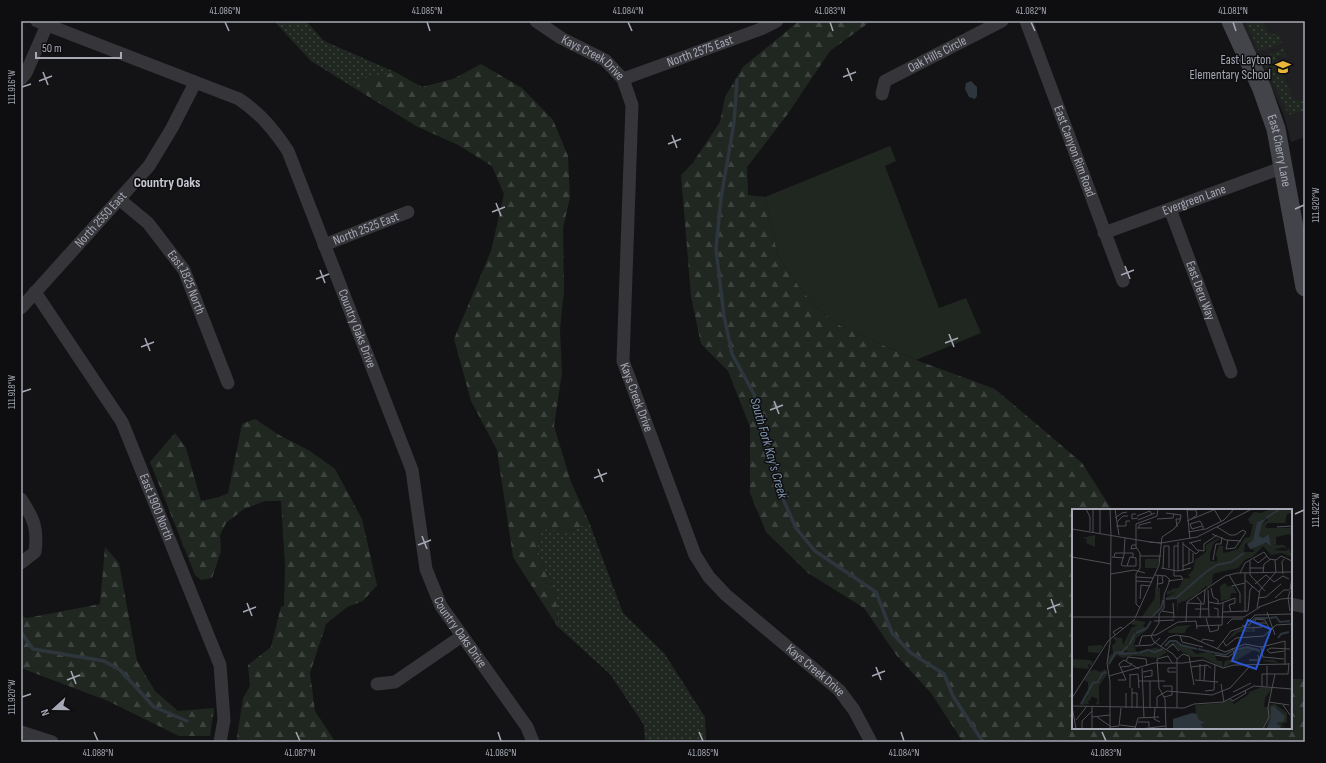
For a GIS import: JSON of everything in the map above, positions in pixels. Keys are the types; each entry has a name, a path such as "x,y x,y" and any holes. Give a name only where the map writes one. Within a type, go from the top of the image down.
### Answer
{"street":[{"name":"Kays Creek Drive","path":"536,21 561,38 605,60 623,79 632,105 623,361 695,555 709,577 726,596 840,690 854,710 871,742"},
{"name":"North 2575 East","path":"623,79 761,29 777,21"},
{"name":"Oak Hills Circle","path":"882,94 885,81 1002,21"},
{"name":"East Canyon Rim Road","path":"1026,21 1123,281"},
{"name":"East Cherry Lane","path":"1231,21 1262,89 1276,129 1284,167 1298,206 1305,287"},
{"path":"21,79 26,73 42,23"},
{"name":"Country Oaks Drive","path":"42,23 239,99 256,111 272,128 288,151 412,470 426,569 441,606 527,727 533,742"},
{"name":"North 2550 East","path":"21,308 149,166 172,128 195,83"},
{"name":"Evergreen Lane","path":"1104,233 1284,167"},
{"name":"East 1825 North","path":"119,199 148,223 184,270 228,383"},
{"name":"East Deru Way","path":"1170,209 1231,372"},
{"name":"North 2525 East","path":"324,245 408,212"},
{"name":"East 1900 North","path":"35,292 122,422 220,665 224,720 220,742"},
{"path":"21,499 33,518 37,535 35,552 21,563"},
{"path":"1292,604 1305,607"},
{"path":"377,684 396,682 462,636"},
{"path":"21,732 52,742"}],"shaded area":[{"name":"East Layton Elementary School","path":"1241,21 1305,21 1305,137 1291,142 1283,113"},
{"path":"971,81 977,87 977,96 975,99 969,97 965,89 966,83"}],"green space":[{"path":"274,21 306,21 324,41 395,72 358,80 361,92 311,61"},
{"path":"799,21 871,21 830,51 787,115 747,167 748,195 765,197 778,256 800,288 817,308 841,326 916,360 995,389 1082,463 1111,509 1072,509 1072,729 1292,729 1292,679 1305,679 1305,742 963,742 931,693 897,656 864,608 808,573 766,532 750,493 750,427 728,371 701,344 691,296 681,175 692,164 720,122 725,97 743,67"},
{"path":"1245,21 1263,21 1268,33 1279,35 1282,43 1261,51 1258,50"},
{"path":"1284,48 1286,57 1276,56 1293,99 1305,102 1305,110 1291,115 1287,112 1262,58"},
{"path":"481,64 522,88 553,120 568,156 570,197 563,228 564,289 560,330 562,373 554,426 571,482 589,522 569,532 540,529 537,553 556,594 558,627 513,557 497,450 471,401 454,339 491,251 504,194 492,166 458,145 416,126 361,92 357,80 395,72 422,87 453,79"},
{"path":"890,146 896,161 885,166 939,308 966,298 981,333 916,360 841,326 817,308 800,288 778,256 765,197"},
{"path":"255,419 279,435 310,451 335,469 362,519 377,585 363,601 347,607 326,624 310,673 315,711 334,740 338,742 237,742 243,698 250,686 248,665 271,647 281,607 284,606 285,566 281,501 265,501 244,509 226,523 220,535 221,551 212,578 201,580 195,575 150,462 175,433 186,448 201,501 219,497 228,493 242,424"},
{"path":"589,522 623,613 664,653 705,717 706,742 645,742 644,725 610,674 558,627 556,594 537,553 540,528 569,532"},
{"path":"105,547 119,563 137,661 155,691 178,711 214,708 210,736 179,736 108,701 21,668 21,616 27,618 100,604"}],"waterway":[{"name":"South Fork Kay's Creek","path":"737,80 734,123 721,198 716,249 724,316 732,354 754,394 759,423 778,473 784,501 796,528 815,551 876,592 892,633 911,653 944,674 953,696 983,742"},
{"path":"21,632 33,649 104,661 120,670 154,707 187,721"}],"place":[{"name":"East Layton Elementary School","path":"1283,67"}],"district":[{"name":"Country Oaks","path":"167,182"}]}
